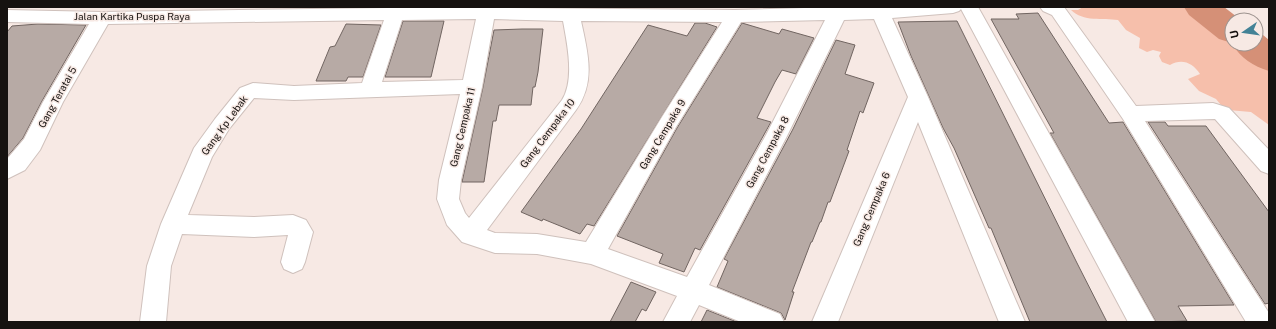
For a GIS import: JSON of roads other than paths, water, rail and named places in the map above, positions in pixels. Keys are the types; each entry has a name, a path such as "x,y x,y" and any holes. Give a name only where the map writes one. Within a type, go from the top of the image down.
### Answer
{"street":[{"name":"Jalan Kartika Puspa Raya","path":"9,19 44,12 102,18 259,11 486,10 571,15 735,16 838,13 953,7"},
{"path":"969,7 1142,322"},
{"path":"1049,7 1058,11 1130,114 1260,322"},
{"name":"Gang Cempaka 11","path":"470,235 456,218 448,199 450,180 472,87 486,10"},
{"path":"880,10 918,96 1012,322"},
{"path":"396,11 370,90 472,87"},
{"name":"Gang Cempaka 8","path":"676,322 694,291 838,13"},
{"name":"Gang Cempaka 10","path":"470,235 566,110 577,90 576,43 571,15"},
{"name":"Gang Cempaka 9","path":"592,254 669,122 735,16"},
{"name":"Gang Teratai 5","path":"7,170 18,164 32,144 102,18"},
{"name":"Gang Kp Lebak","path":"153,322 159,266 173,224 202,154 222,124 249,91 294,93 370,90"},
{"name":"Gang Cempaka 6","path":"825,322 918,96"},
{"path":"1130,114 1213,111 1222,113 1232,122 1269,165"},
{"path":"173,224 254,227 293,225 298,227 301,232 293,262"},
{"path":"470,235 495,243 537,244 592,254 694,291 771,322"}],"waterway":[{"path":"1201,7 1224,25"},
{"path":"1261,52 1269,58"}]}
